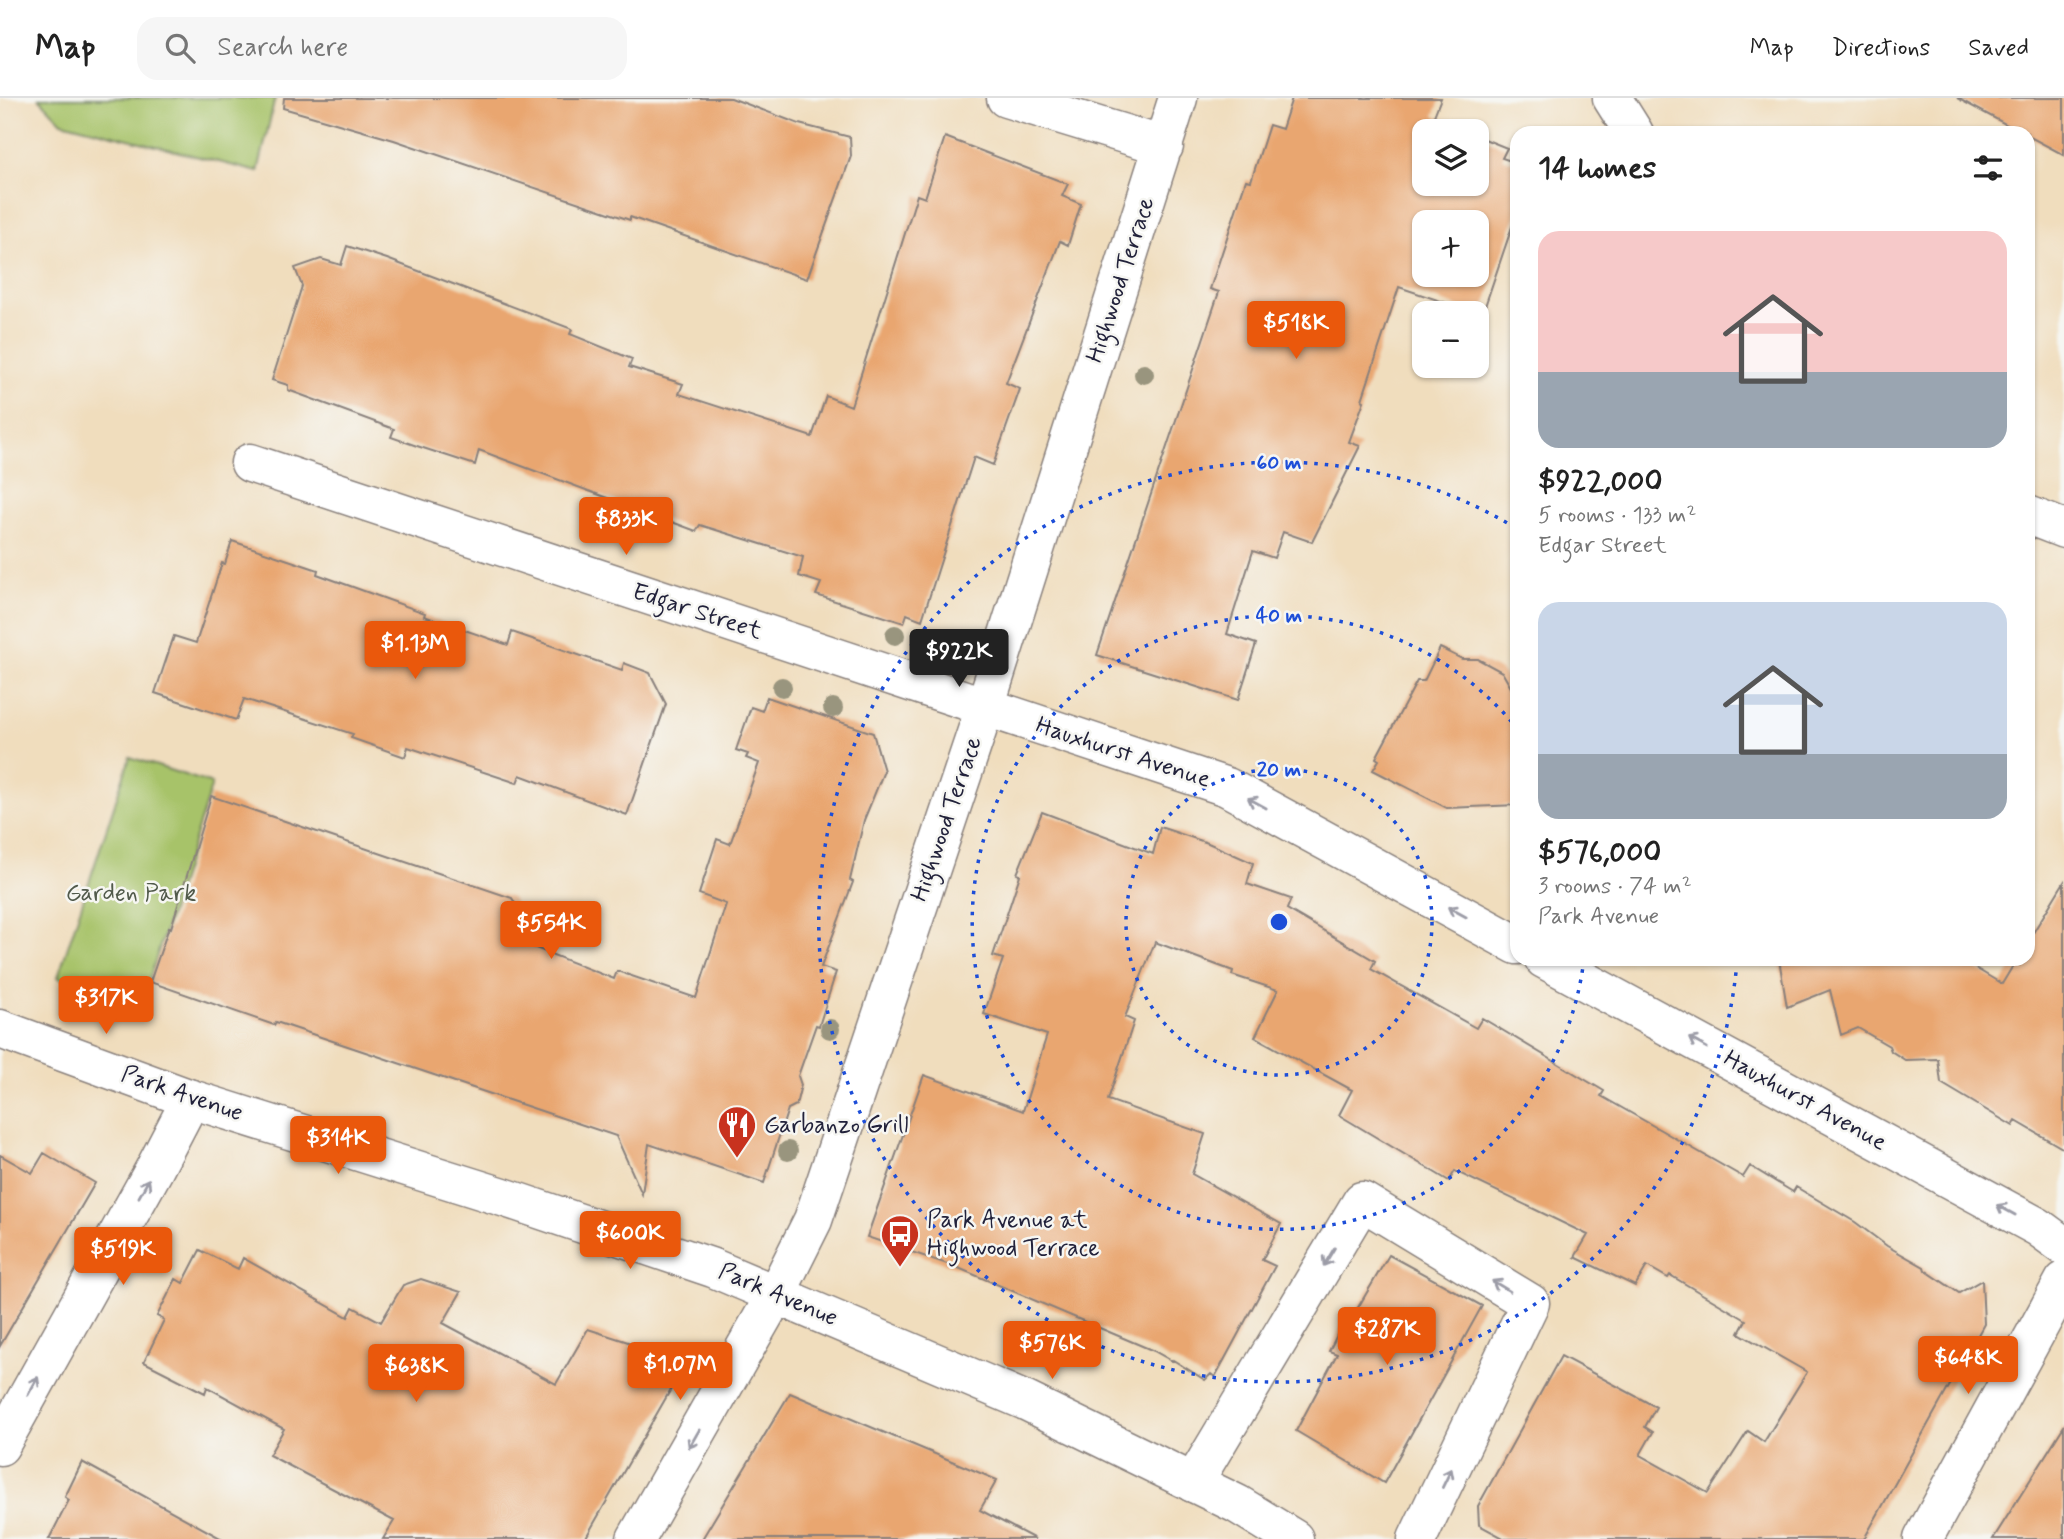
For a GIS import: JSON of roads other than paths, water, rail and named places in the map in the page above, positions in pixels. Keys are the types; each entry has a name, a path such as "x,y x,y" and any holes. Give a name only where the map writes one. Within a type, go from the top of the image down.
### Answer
{"street":[{"path":"1006,98 1164,146"},
{"name":"Highwood Terrace","path":"636,1539 776,1294 813,1220 985,707 1178,98"},
{"path":"1612,98 1630,126"},
{"name":"Edgar Street","path":"250,463 985,707"},
{"path":"2035,518 2064,530"},
{"name":"Hauxhurst Avenue","path":"985,707 1227,787 1510,940"},
{"name":"Hauxhurst Avenue","path":"1557,966 2038,1227 2064,1246"},
{"name":"Park Avenue","path":"0,1029 191,1099 503,1197 713,1268 1026,1401 1237,1504 1292,1539"},
{"path":"0,1446 191,1099"},
{"path":"1193,1483 1362,1201 1530,1303 1416,1539"},
{"path":"1923,1539 2064,1281"}],"place":[{"name":"Garbanzo Grill","path":"737,1159"},
{"name":"Park Avenue at Highwood Terrace","path":"900,1268"}],"park label":[{"name":"Garden Park","path":"131,893"}]}
